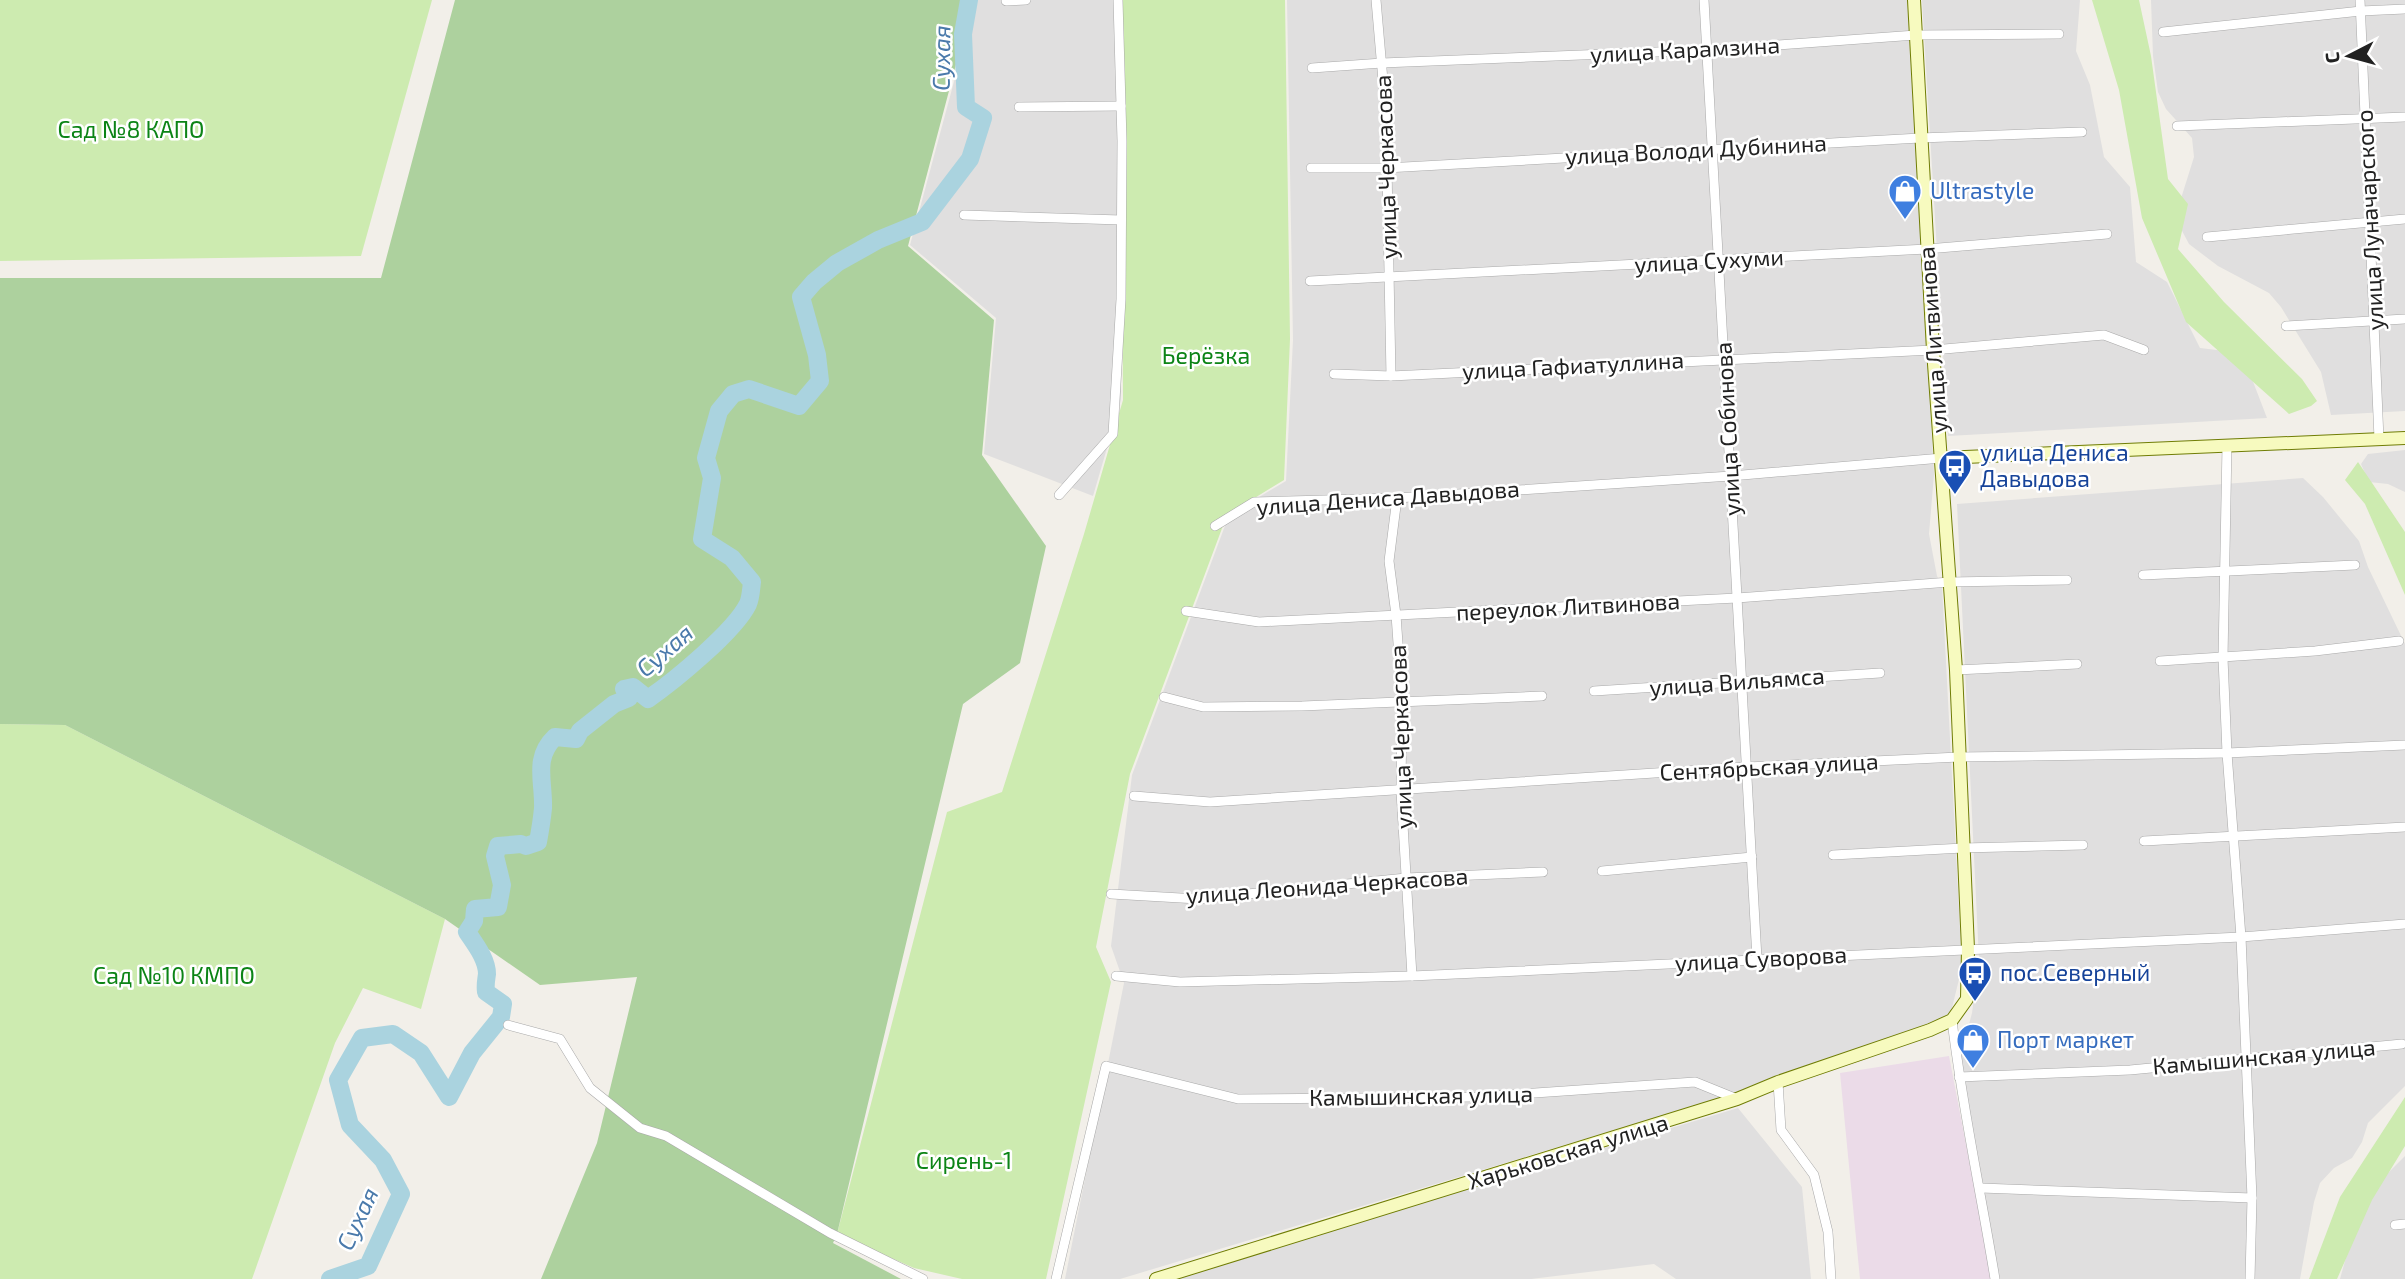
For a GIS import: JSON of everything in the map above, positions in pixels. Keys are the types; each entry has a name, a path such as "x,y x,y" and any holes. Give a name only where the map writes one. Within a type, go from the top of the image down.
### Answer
{"street":[{"path":"1006,1 1026,0"},
{"path":"1059,495 1113,433 1121,299 1118,0"},
{"name":"улица Черкасова","path":"1376,0 1382,63 1391,376"},
{"name":"улица Собинова","path":"1704,0 1758,960"},
{"name":"улица Литвинова","path":"1914,0 1933,350 1956,670 1968,949 1966,999 1952,1020"},
{"name":"улица Луначарского","path":"2360,0 2379,439"},
{"path":"2163,32 2361,11 2405,9"},
{"name":"улица Карамзина","path":"1312,68 1707,50 1916,35 2059,34"},
{"path":"1019,107 1121,106"},
{"path":"2177,126 2405,117"},
{"name":"улица Володи Дубинина","path":"1311,167 1386,168 1920,138 2082,132"},
{"path":"964,215 1121,220"},
{"path":"2207,237 2405,219"},
{"name":"улица Сухуми","path":"1310,281 1927,249 2107,234"},
{"path":"2286,326 2405,319"},
{"name":"улица Гафиатуллина","path":"1334,374 1391,376 1933,350 2104,335 2144,350"},
{"name":"улица Дениса Давыдова","path":"1214,526 1254,502 1397,498 1731,476 1942,458 2405,438"},
{"path":"2227,445 2223,658 2241,937 2252,1198 2250,1279"},
{"name":"улица Черкасова","path":"1397,498 1389,561 1402,700 1401,791 1412,976"},
{"path":"2143,575 2355,565"},
{"name":"переулок Литвинова","path":"1186,611 1259,622 1737,598 1950,582 2067,580"},
{"path":"2160,661 2223,658 2399,641"},
{"path":"1956,670 2077,664"},
{"name":"улица Вильямса","path":"1594,691 1880,673"},
{"path":"1164,696 1203,708 1542,696"},
{"name":"Сентябрьская улица","path":"1133,796 1210,802 1747,767 1959,757 2227,752 2405,745"},
{"path":"2144,841 2405,827"},
{"path":"1833,855 2083,845"},
{"path":"1602,871 1752,857"},
{"name":"улица Леонида Черкасова","path":"1111,894 1198,900 1406,878 1543,872"},
{"name":"улица Суворова","path":"1116,976 1180,982 1412,976 2241,937 2405,924"},
{"path":"1952,1020 1959,1077 1981,1188 1995,1279"},
{"name":"Харьковская улица","path":"1156,1279 1737,1099 1952,1020"},
{"path":"508,1025 560,1039 590,1088 639,1128 666,1136 830,1233 923,1279"},
{"name":"Камышинская улица","path":"1959,1077 2130,1070 2402,1044"},
{"name":"Камышинская улица","path":"1056,1279 1105,1066 1238,1099 1478,1097 1695,1082 1737,1099"},
{"path":"1778,1082 1782,1129 1814,1175 1828,1232 1831,1279"},
{"path":"1981,1188 2252,1198"}],"shaded area":[{"path":"976,0 1117,0 1121,400 1093,496 984,454 996,318 910,245"},
{"path":"1287,0 1907,0 1934,474 1929,534 1937,576 1942,586 1962,967 1950,1016 1844,1061 1120,1279 1065,1279 1124,983 1111,946 1132,775 1229,515 1286,481 1293,340"},
{"path":"1922,0 2080,0 2076,51 2090,85 2104,157 2130,187 2136,262 2167,282 2200,348 2233,352 2247,366 2267,418 1948,436"},
{"path":"2151,0 2405,0 2405,411 2331,415 2321,372 2281,307 2269,293 2218,266 2189,244 2180,227 2178,208 2194,157 2192,138 2166,109 2158,92 2153,56"},
{"path":"2405,450 2405,492 2388,484 2369,482 2361,464 2368,454"},
{"path":"2303,478 2323,497 2359,541 2368,567 2405,644 2405,1086 2368,1123 2362,1142 2352,1158 2334,1168 2320,1183 2300,1279 1996,1279 1959,1062 1972,1013 1979,960 1957,504"},
{"path":"1949,1056 1992,1279 1860,1279 1840,1073"},
{"path":"1738,1108 1802,1187 1811,1279 1676,1279 1654,1264 1531,1279 1168,1279"},
{"path":"2405,1156 2405,1279 2340,1279 2357,1218 2375,1186"}],"green space":[{"name":"Сад №8 КАПО","path":"0,0 432,0 361,256 0,261"},
{"path":"455,0 973,0 908,246 994,320 982,455 1046,546 1020,663 963,704 833,1243 901,1279 541,1279 597,1143 637,977 540,985 445,919 65,725 0,724 0,278 381,278"},
{"name":"Сирень-1","path":"1121,0 1285,0 1290,339 1284,480 1227,515 1130,774 1096,947 1111,982 1046,1279 962,1279 914,1268 837,1234 947,812 1002,792 1084,534 1123,400"},
{"path":"2092,0 2139,0 2151,56 2168,179 2188,204 2178,249 2224,302 2302,379 2317,401 2311,406 2289,414 2186,322 2142,218 2119,90"},
{"path":"2358,462 2405,532 2405,595 2365,504 2345,480"},
{"name":"Сад №10 КМПО","path":"0,724 65,725 445,919 421,1009 363,988 335,1043 252,1279 0,1279"},
{"path":"2405,1097 2405,1146 2372,1200 2337,1279 2309,1279 2340,1197"}],"waterway":[{"name":"Сухая","path":"330,1279 368,1266 401,1194 383,1160 350,1125 338,1080 362,1038 393,1034 421,1053 449,1097 472,1053 501,1017 503,1004 486,992 485,963 467,932 474,921 475,909 498,907 502,885 495,856 498,846 526,846 538,842 543,808 541,770 548,745 555,737 576,739 580,731 614,704 629,698 624,689 633,687 648,699 718,641 748,604 752,582 732,558 702,539 712,478 706,458 719,411 733,394 749,389 799,406 820,381 817,355 801,297 837,263 878,240 922,222 970,159 983,118 966,107 963,34 969,0"}],"place":[{"name":"Ultrastyle","path":"1905,221"},
{"name":"улица Дениса Давыдова","path":"1955,496"},
{"name":"пос.Северный","path":"1975,1003"},
{"name":"Порт маркет","path":"1973,1070"}],"park label":[{"name":"Берёзка","path":"1206,356"}]}
